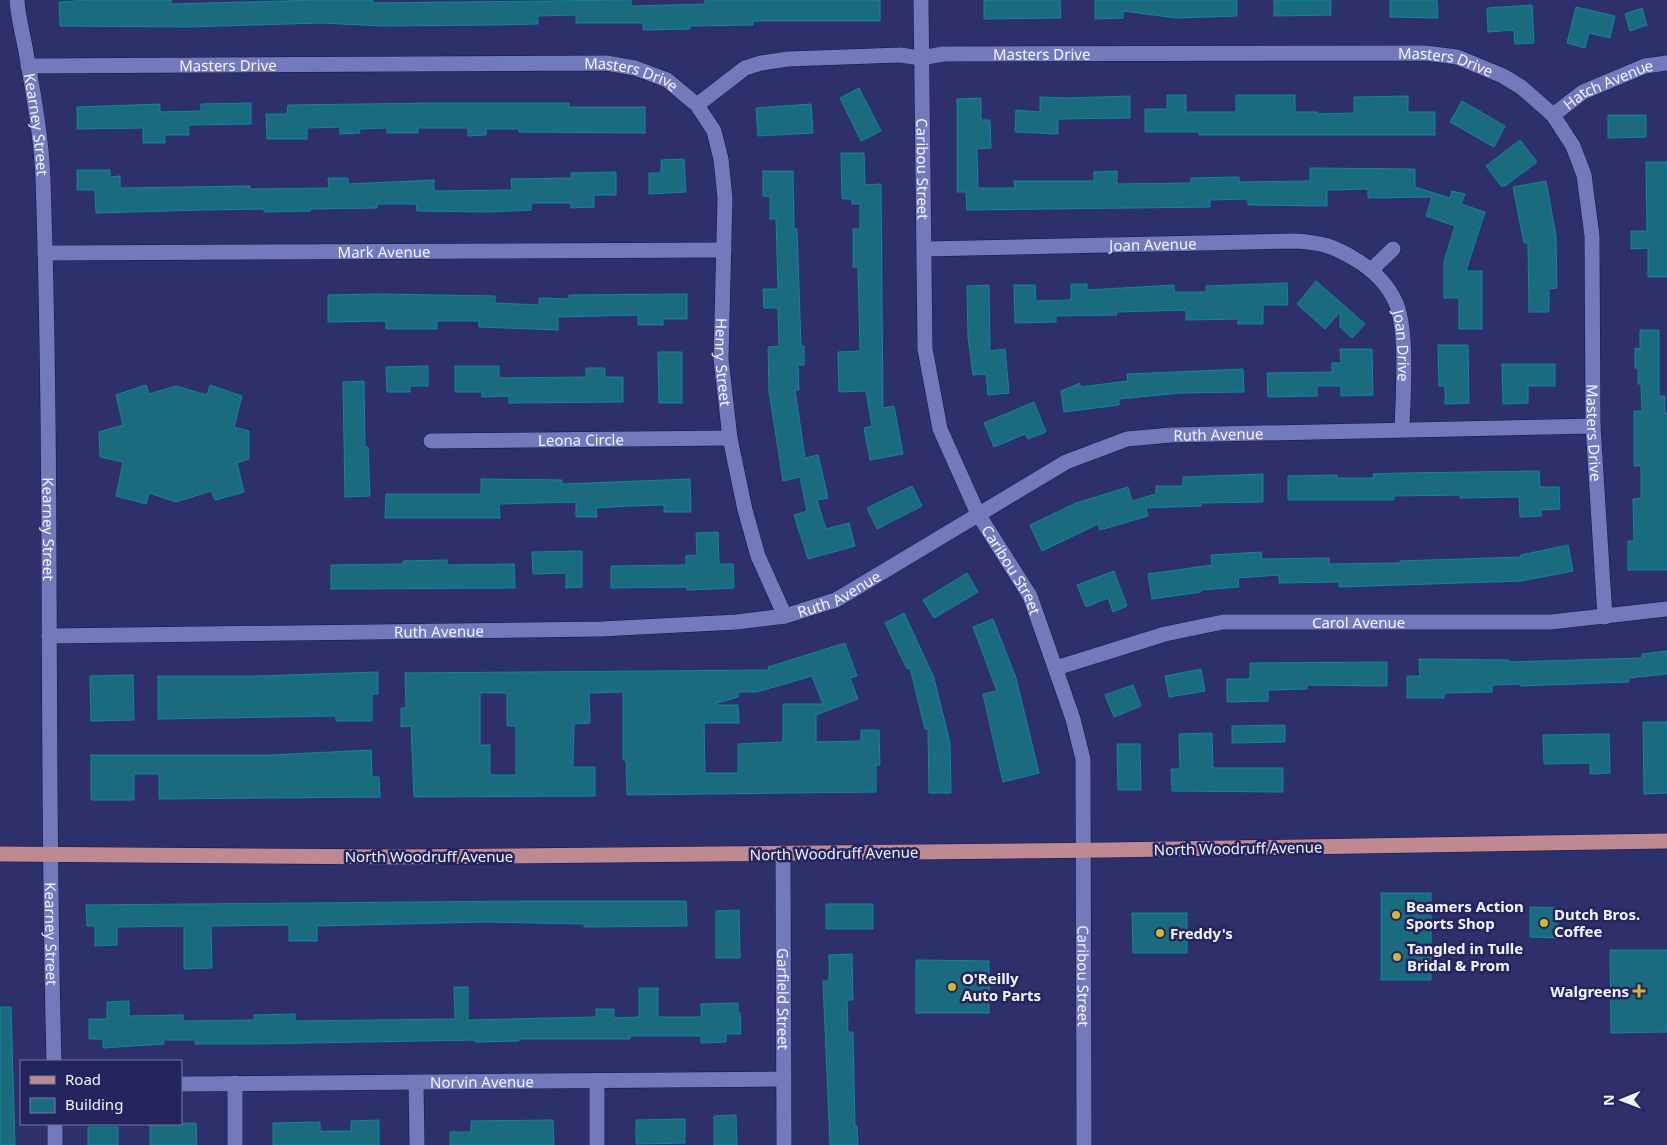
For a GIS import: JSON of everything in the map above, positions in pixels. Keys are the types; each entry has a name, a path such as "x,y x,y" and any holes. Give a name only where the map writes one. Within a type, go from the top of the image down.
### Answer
{"main road":[{"name":"North Woodruff Avenue","path":"0,854 397,857 1667,842"}],"street":[{"name":"Kearney Street","path":"17,0 18,19 28,66 43,175 54,1060"},
{"name":"Caribou Street","path":"921,0 925,349 940,429 978,514 1030,596 1073,719 1083,759 1084,1145"},
{"name":"Masters Drive","path":"28,66 606,63 635,68 667,80 697,105 745,68 761,63 788,59 900,55 921,58 943,54 1425,53 1457,57 1503,76 1521,87 1553,115 1573,146 1584,175 1592,236 1593,426 1605,617"},
{"name":"Hatch Avenue","path":"1553,115 1583,92 1645,66 1667,63"},
{"name":"Henry Street","path":"697,105 714,131 721,159 725,198 721,359 730,438 745,510 758,556 785,616"},
{"name":"Joan Avenue","path":"925,249 1317,242 1337,248 1371,270"},
{"path":"1371,270 1393,248"},
{"name":"Mark Avenue","path":"45,253 724,250"},
{"name":"Joan Drive","path":"1371,270 1385,284 1396,303 1400,320 1403,353 1402,429"},
{"name":"Ruth Avenue","path":"49,636 601,629 737,622 785,616 836,600 1066,462 1127,439 1171,435 1593,426"},
{"name":"Leona Circle","path":"432,441 730,438"},
{"name":"Carol Avenue","path":"1056,668 1165,634 1223,622 1551,622 1667,609"},
{"name":"Garfield Street","path":"783,853 784,1145"},
{"name":"Norvin Avenue","path":"182,1084 783,1079"},
{"path":"597,1081 597,1145"},
{"path":"235,1083 235,1145"},
{"path":"416,1083 417,1145"},
{"path":"55,1125 55,1145"}],"building":[{"path":"171,0 171,4 321,0 373,0 373,3 631,0 631,6 705,4 705,0 880,0 880,21 753,21 753,25 690,26 690,29 643,30 643,23 576,23 576,15 538,16 538,24 496,25 383,26 321,23 187,27 60,26 59,2"},
{"path":"984,0 1060,0 1061,18 984,19"},
{"path":"1095,0 1237,0 1237,16 1176,18 1123,11 1123,18 1095,19"},
{"path":"1274,0 1331,0 1331,15 1274,16"},
{"path":"1390,0 1437,0 1438,18 1390,17"},
{"path":"1532,5 1534,43 1515,44 1514,30 1488,32 1487,8"},
{"path":"1576,7 1615,16 1610,38 1589,33 1585,48 1567,43"},
{"path":"1642,8 1647,25 1630,31 1625,14"},
{"path":"859,88 881,131 861,141 840,98"},
{"path":"1167,95 1186,95 1186,112 1236,112 1236,95 1295,95 1295,112 1318,112 1318,114 1354,113 1354,97 1408,96 1408,112 1435,112 1435,135 1199,135 1199,132 1145,132 1145,109 1167,109"},
{"path":"1130,96 1130,118 1058,119 1058,134 1015,132 1016,110 1040,112 1040,97"},
{"path":"981,98 981,120 990,120 991,148 977,149 978,188 1015,188 1014,181 1094,181 1094,172 1117,171 1117,184 1191,183 1191,178 1239,177 1239,182 1310,181 1310,168 1415,169 1415,187 1450,198 1452,191 1465,194 1461,204 1485,212 1466,271 1482,271 1482,329 1459,329 1459,298 1444,298 1444,261 1455,226 1426,216 1432,197 1368,198 1368,189 1327,190 1327,206 1248,205 1248,199 1210,200 1210,207 967,210 966,192 957,192 957,99"},
{"path":"1462,101 1505,126 1494,147 1450,122"},
{"path":"251,103 251,124 188,125 189,135 165,135 165,143 143,143 143,128 77,129 77,107 160,104 160,112 201,111 201,104"},
{"path":"569,103 569,107 645,107 645,133 519,132 519,129 486,129 486,135 468,136 468,128 418,128 418,133 387,133 387,128 359,129 360,133 340,134 340,127 307,128 307,139 267,139 266,114 287,114 288,105"},
{"path":"811,104 813,133 758,136 756,108"},
{"path":"1608,115 1646,115 1646,137 1608,138"},
{"path":"1520,140 1537,162 1505,186 1501,186 1486,166"},
{"path":"841,153 864,153 865,185 881,184 883,408 894,406 903,454 870,460 864,428 872,426 866,391 839,392 838,352 860,351 858,267 853,267 853,229 860,229 860,204 852,204 852,199 842,199"},
{"path":"684,159 686,192 649,194 649,173 661,173 661,160"},
{"path":"1646,162 1667,162 1667,277 1648,277 1648,248 1631,249 1631,231 1647,231"},
{"path":"77,170 110,170 110,177 120,176 120,188 250,186 250,189 329,188 328,178 348,178 348,184 434,180 434,191 512,190 511,179 571,178 571,173 616,172 616,195 594,195 594,207 571,208 571,203 531,203 531,210 490,212 417,211 416,204 377,204 377,208 310,209 310,211 264,212 264,209 96,213 95,190 77,190"},
{"path":"763,171 793,171 794,229 797,229 801,346 804,346 804,365 798,365 799,390 795,390 805,458 818,455 828,498 817,500 826,529 849,523 855,546 808,559 794,515 807,511 800,477 783,481 769,391 768,347 779,346 778,308 764,308 763,289 778,289 776,219 770,219 770,196 763,196"},
{"path":"1546,181 1556,236 1557,288 1549,289 1549,312 1529,312 1528,243 1524,243 1513,187"},
{"path":"1316,281 1365,324 1352,338 1340,327 1340,312 1325,329 1297,304"},
{"path":"1287,283 1288,305 1263,305 1263,324 1238,324 1238,319 1186,320 1186,310 1116,312 1117,315 1056,316 1056,322 1015,323 1014,285 1035,285 1036,301 1071,300 1071,284 1087,284 1087,290 1174,285 1174,292 1206,292 1206,286"},
{"path":"989,285 990,351 1005,349 1009,393 988,395 986,374 973,375 968,337 967,286"},
{"path":"687,294 687,319 663,319 663,325 638,325 638,315 558,317 558,330 479,327 479,321 437,321 437,329 386,329 386,321 328,322 328,295 495,296 495,303 539,305 539,298 569,299 569,295"},
{"path":"1640,330 1659,330 1659,396 1665,396 1665,414 1667,413 1667,570 1628,570 1628,541 1634,541 1633,499 1641,498 1641,466 1634,466 1634,411 1642,411 1641,384 1638,384 1638,368 1635,368 1635,348 1640,349"},
{"path":"1438,345 1468,345 1469,403 1445,404 1445,386 1439,386"},
{"path":"1340,349 1372,349 1373,395 1341,396 1341,386 1317,386 1317,396 1268,397 1267,373 1332,372 1332,363 1341,363"},
{"path":"658,352 682,352 682,403 659,403"},
{"path":"1502,364 1555,364 1555,386 1528,386 1528,403 1503,404"},
{"path":"428,366 428,386 410,386 410,392 387,392 386,367"},
{"path":"455,366 499,366 499,378 586,377 586,368 605,368 605,377 623,377 623,402 509,403 509,396 482,397 482,392 455,392"},
{"path":"1243,369 1244,392 1180,393 1119,399 1119,405 1064,412 1061,391 1080,383 1080,387 1128,381 1127,374"},
{"path":"364,381 365,447 368,447 370,496 345,497 343,382"},
{"path":"146,385 149,394 176,386 207,395 210,385 242,396 234,427 249,431 249,459 237,463 244,492 215,500 211,491 176,502 149,493 146,504 116,496 123,462 100,457 99,432 123,425 116,395"},
{"path":"1034,402 1046,432 1028,439 1025,434 994,447 984,423"},
{"path":"1539,471 1540,487 1559,487 1560,509 1541,510 1541,516 1520,517 1519,497 1460,498 1460,495 1394,496 1394,500 1288,500 1288,476 1337,475 1337,478 1374,478 1373,474"},
{"path":"1263,474 1263,502 1201,503 1201,506 1146,508 1148,516 1100,530 1098,524 1042,551 1030,525 1076,503 1128,487 1132,501 1156,494 1156,486 1183,486 1183,477"},
{"path":"481,479 562,480 562,484 690,479 691,512 664,512 664,505 628,506 596,508 597,517 576,517 576,502 499,504 500,518 385,518 386,494 481,494"},
{"path":"912,486 922,506 877,529 867,508"},
{"path":"718,532 719,564 733,564 734,588 687,590 687,587 611,588 611,566 686,565 686,556 697,555 696,533"},
{"path":"1568,545 1573,571 1521,581 1339,587 1339,582 1279,583 1279,575 1238,578 1239,587 1201,590 1201,592 1152,599 1148,574 1212,565 1211,555 1261,552 1262,559 1329,558 1329,564 1400,563 1400,561 1521,557 1521,555"},
{"path":"582,551 582,587 566,588 566,573 533,574 532,552"},
{"path":"447,560 447,565 514,564 515,588 331,589 331,565 403,564 403,561"},
{"path":"1114,571 1127,606 1113,612 1108,598 1086,607 1077,585"},
{"path":"967,573 978,592 934,618 923,600"},
{"path":"904,613 934,678 950,743 951,793 929,793 928,729 925,729 910,668 907,669 885,623"},
{"path":"993,619 1016,678 1039,773 1003,782 983,694 997,691 973,627"},
{"path":"845,643 857,676 850,678 858,699 816,715 816,742 861,741 861,730 879,730 880,765 876,765 876,792 627,795 626,760 623,760 623,692 589,693 590,723 574,724 573,767 595,767 595,796 414,797 411,726 401,727 401,708 406,708 405,673 769,670 768,667","holes":["812,676 823,704 783,704 783,742 738,744 738,773 705,773 704,723 739,723 738,705 717,705 717,703 738,697 738,692 757,692","480,693 507,693 507,726 516,726 516,775 490,775 490,745 480,745"]},
{"path":"1667,651 1667,674 1629,678 1629,682 1520,686 1520,684 1492,685 1492,692 1444,693 1444,698 1407,698 1407,676 1420,676 1419,659 1509,660 1509,662 1642,658 1642,654"},
{"path":"1387,662 1387,686 1307,685 1307,689 1268,690 1268,701 1227,702 1227,679 1250,679 1250,663"},
{"path":"1201,669 1205,691 1169,697 1165,676"},
{"path":"378,672 378,694 372,694 372,721 336,721 336,716 158,719 158,676 259,676"},
{"path":"133,675 134,720 91,721 90,676"},
{"path":"1133,685 1141,706 1114,717 1105,695"},
{"path":"1643,722 1667,722 1667,793 1644,794"},
{"path":"1285,725 1285,742 1232,743 1232,726"},
{"path":"1212,733 1213,768 1283,768 1283,792 1172,791 1171,769 1180,769 1179,734"},
{"path":"1609,734 1610,773 1590,774 1590,763 1544,764 1543,735"},
{"path":"1117,744 1140,744 1141,790 1118,790"},
{"path":"371,750 372,777 379,777 380,797 159,799 159,774 134,774 134,800 91,800 91,755 271,755"},
{"path":"1381,893 1431,893 1431,980 1381,980"},
{"path":"686,901 687,926 584,927 584,924 485,922 317,926 317,941 289,941 289,925 211,926 212,968 184,969 184,926 117,927 117,945 95,946 95,926 87,926 86,905"},
{"path":"826,904 873,904 873,929 826,929"},
{"name":"Dutch Bros. Coffee","path":"1530,907 1558,908 1558,938 1530,937"},
{"path":"739,910 740,958 716,958 716,911"},
{"name":"Freddy's","path":"1132,913 1187,913 1187,953 1133,953"},
{"name":"Walgreens","path":"1610,950 1667,950 1667,1032 1611,1033"},
{"path":"852,954 853,1000 847,1000 848,1032 853,1032 855,1127 857,1126 858,1145 830,1145 823,981 829,981 829,955"},
{"name":"O'Reilly Auto Parts","path":"916,960 989,961 989,1013 916,1013"},
{"path":"454,987 468,987 468,1020 596,1017 596,1009 614,1009 614,1018 639,1017 639,988 658,988 658,1017 701,1017 701,1004 738,1003 741,1034 726,1034 726,1042 701,1043 701,1036 630,1036 630,1039 254,1044 195,1044 195,1040 163,1040 164,1044 103,1048 103,1039 89,1039 89,1019 107,1019 107,1002 129,1001 129,1016 183,1015 183,1021 254,1020 254,1015 295,1014 295,1021 455,1019"},
{"path":"0,1007 11,1007 15,1145 0,1145"},
{"path":"736,1115 737,1145 714,1145 714,1116"},
{"path":"685,1119 685,1143 636,1144 636,1120"},
{"path":"379,1120 379,1145 273,1145 273,1123 320,1122 320,1131 351,1131 351,1121"},
{"path":"553,1120 554,1145 450,1145 450,1132 471,1132 471,1121"},
{"path":"182,1123 196,1123 197,1145 150,1145 150,1125 182,1125"},
{"path":"88,1127 118,1127 118,1145 88,1145"}],"place":[{"name":"Beamers Action Sports Shop","path":"1396,915"},
{"name":"Dutch Bros. Coffee","path":"1544,923"},
{"name":"Freddy's","path":"1160,933"},
{"name":"Tangled in Tulle Bridal & Prom","path":"1397,957"},
{"name":"O'Reilly Auto Parts","path":"952,987"},
{"name":"Walgreens","path":"1639,991"}]}
